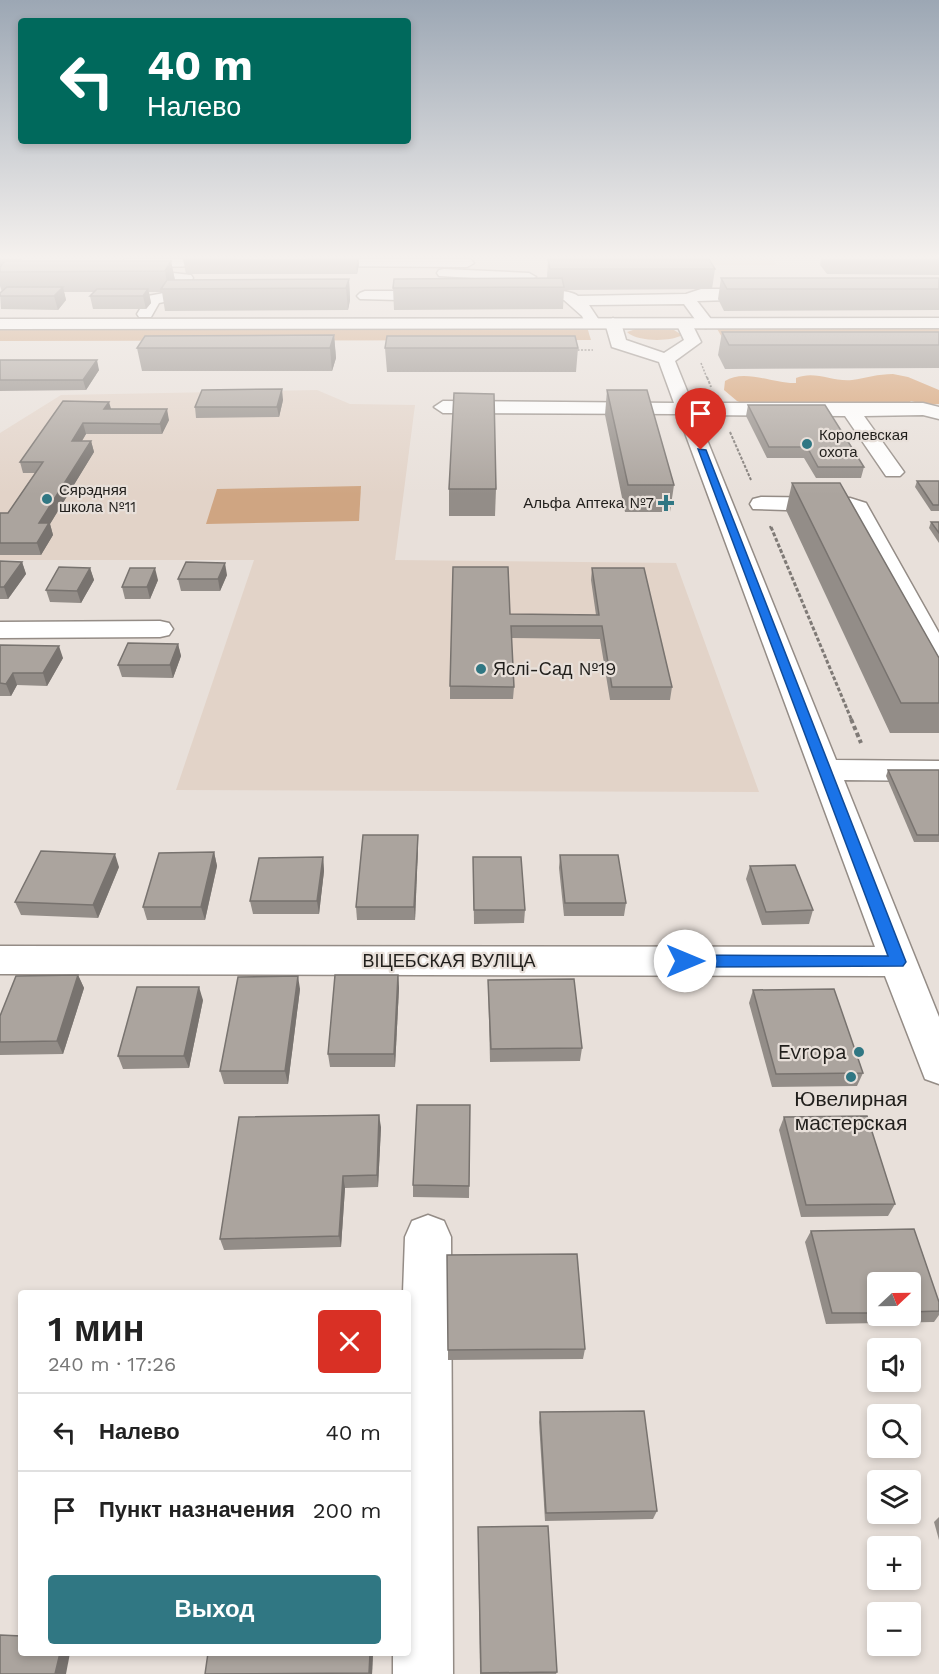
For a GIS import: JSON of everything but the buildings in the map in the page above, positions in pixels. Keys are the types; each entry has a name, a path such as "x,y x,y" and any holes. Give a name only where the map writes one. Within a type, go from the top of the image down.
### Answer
{"street":[{"path":"617,337 618,343"},
{"path":"690,337 695,348"},
{"path":"618,343 666,359 715,342"},
{"path":"597,343 695,348"},
{"path":"666,359 898,962 928,1008 939,1067"},
{"path":"442,407 923,409 939,413"},
{"path":"851,410 893,472"},
{"path":"760,504 850,505 858,508 939,657"},
{"path":"0,630 160,628"},
{"path":"824,770 939,771"},
{"name":"ВІЦЕБСКАЯ ВУЛІЦА","path":"0,960 898,962"},
{"path":"423,1674 428,1237"}],"path":[{"path":"695,348 873,770"}],"shaded area":[{"path":"0,337 590,337 591,340 0,341"},
{"path":"636,337 677,337 654,340"},
{"path":"722,337 939,337 939,339 723,339"},
{"path":"893,374 908,377 939,390 939,404 926,405 911,401 907,405 753,408 737,401 724,390 725,381 741,376 796,383 796,378 810,375 852,380"},
{"path":"317,390 350,404 415,405 395,560 676,563 759,792 176,790 254,560 0,560 0,433 61,395"},
{"path":"361,486 359,521 206,524 217,489"}],"place":[{"name":"Королевская охота","path":"807,444"},
{"name":"Сярэдняя школа №11","path":"47,499"},
{"name":"Альфа Аптека №7","path":"666,503"},
{"name":"Яслі-Сад №19","path":"481,669"},
{"name":"Evropa","path":"859,1052"},
{"name":"Ювелирная мастерская","path":"851,1077"}],"route":[{"path":"685,961 898,962 701,450"}]}
